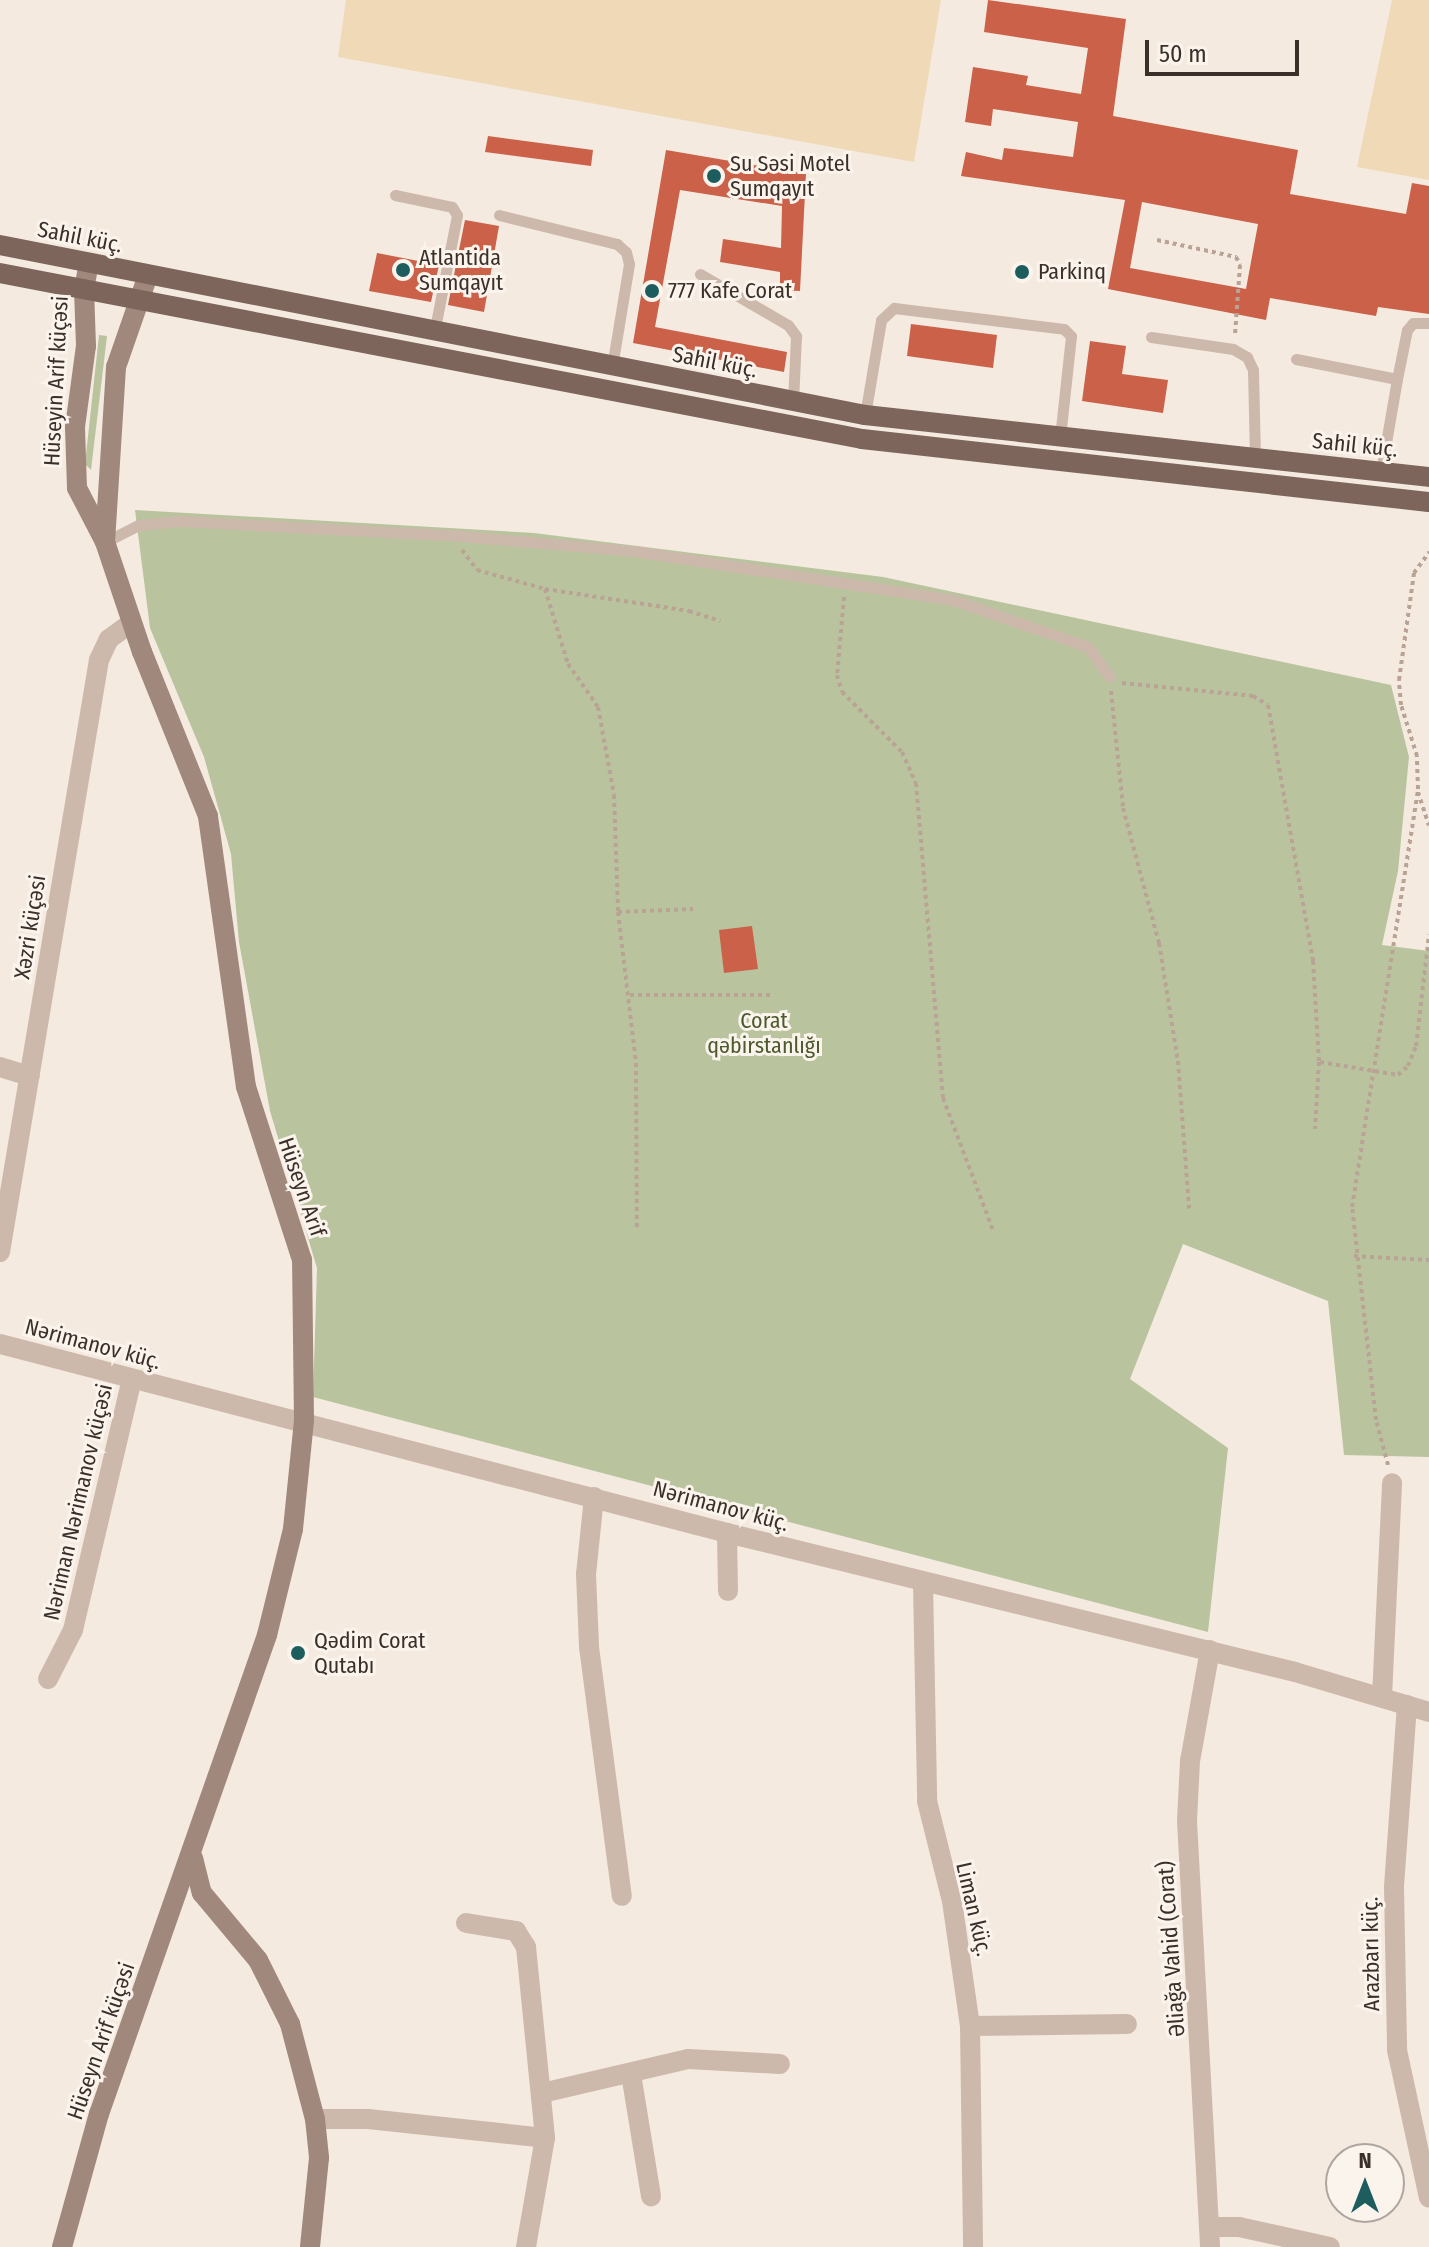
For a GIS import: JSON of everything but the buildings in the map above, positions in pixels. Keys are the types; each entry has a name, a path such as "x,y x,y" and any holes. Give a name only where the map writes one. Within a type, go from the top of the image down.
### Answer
{"main road":[{"name":"Sahil küç.","path":"0,245 434,333 865,415 1429,477"},
{"path":"0,273 862,439 1429,502"}],"street":[{"name":"Hüseyin Arif küçəsi","path":"89,263 84,290 87,337 74,469 85,508 105,542"},
{"path":"105,542 116,367 142,302 148,275"},
{"name":"Hüseyn Arif","path":"105,542 131,623 208,816 246,1087 302,1260 304,1420 293,1529 267,1635 192,1854"},
{"name":"Xəzri küçəsi","path":"0,1252 99,660 109,639 131,623"},
{"path":"0,1067 30,1076"},
{"name":"Nərimanov küç.","path":"0,1344 304,1420 923,1583 1210,1650 1429,1712"},
{"name":"Nəriman Nərimanov küçəsi","path":"48,1679 73,1630 132,1379"},
{"path":"1382,1697 1392,1483"},
{"path":"594,1497 586,1574 589,1647 622,1896"},
{"path":"727,1533 728,1591"},
{"name":"Liman küç.","path":"923,1583 927,1801 952,1901 970,2026 973,2247"},
{"name":"Əliağa Vahid (Corat)","path":"1210,1650 1190,1761 1187,1821 1210,2237"},
{"name":"Arazbarı küç.","path":"1407,1705 1394,1874 1397,2050 1429,2198"},
{"path":"192,1854 197,1883 258,1960 283,2006 315,2119 319,2192 310,2247"},
{"name":"Hüseyn Arif küçəsi","path":"62,2247 99,2114 192,1854"},
{"path":"168,1921 186,1905 215,1908"},
{"path":"466,1923 516,1931 524,1936 545,2138 526,2247"},
{"path":"970,2026 1127,2024"},
{"path":"542,2093 688,2059 780,2064"},
{"path":"631,2074 651,2196"},
{"path":"315,2119 368,2119 545,2138"},
{"path":"1210,2237 1239,2227 1330,2247"}],"lane":[{"path":"395,195 452,207 457,215 434,333"},
{"path":"499,215 617,244 626,252 629,264 612,367"},
{"path":"700,274 788,325 796,336 793,401"},
{"path":"865,415 881,320 894,308 1064,329 1071,336 1060,438"},
{"path":"1381,472 1407,330 1413,323 1429,323"},
{"path":"1151,337 1233,349 1247,357 1253,370 1255,459"},
{"path":"1296,359 1397,379"},
{"path":"105,542 159,521 450,535 634,551 954,600 1088,647 1110,677"}],"path":[{"path":"1157,240 1236,257 1240,265 1233,349"},
{"path":"450,535 477,570 545,589 689,611 720,621"},
{"path":"1392,1483 1376,1420 1354,1256 1357,1149 1418,789 1417,756 1401,705 1399,680 1414,573 1429,552"},
{"path":"845,582 837,675 842,692 912,768 936,972 943,1098 952,1134 993,1230"},
{"path":"545,589 568,664 598,707 614,795 618,912 636,1063 637,1228"},
{"path":"1110,677 1134,688 1253,696 1268,705 1313,961 1319,1062 1315,1129"},
{"path":"1110,677 1123,808 1159,943 1178,1061 1189,1209"},
{"path":"1418,789 1429,825"},
{"path":"618,912 693,909"},
{"path":"1319,1062 1398,1075 1416,1046 1429,935"},
{"path":"630,995 773,995"},
{"path":"1354,1256 1429,1260"}],"green space":[{"path":"99,335 107,336 91,470 85,464"},
{"name":"Corat qəbirstanlığı","path":"135,510 534,533 883,577 1391,685 1409,757 1398,871 1382,945 1429,951 1429,1457 1344,1455 1328,1301 1183,1244 1130,1379 1228,1448 1208,1632 313,1397 317,1268 270,1111 239,942 231,854 204,757 150,628"}],"sand":[{"path":"346,0 941,0 914,162 338,57"},
{"path":"1392,0 1429,0 1429,180 1357,167"}],"place":[{"name":"Su Səsi Motel Sumqayıt","path":"714,176"},
{"name":"Atlantida Sumqayıt","path":"403,270"},
{"name":"Parkinq","path":"1022,272"},
{"name":"777 Kafe Corat","path":"652,291"},
{"name":"Qədim Corat Qutabı","path":"298,1653"}]}
